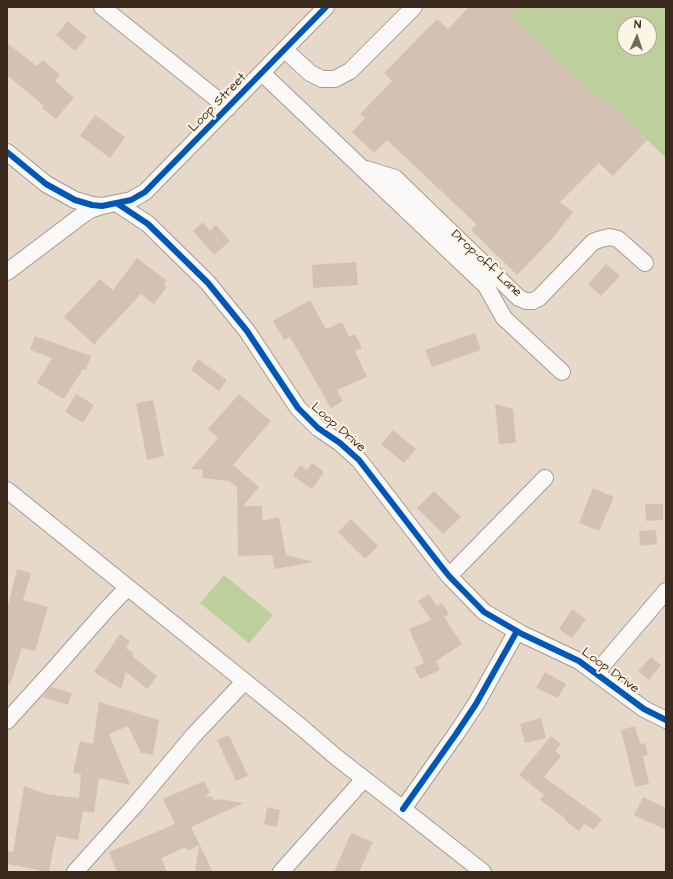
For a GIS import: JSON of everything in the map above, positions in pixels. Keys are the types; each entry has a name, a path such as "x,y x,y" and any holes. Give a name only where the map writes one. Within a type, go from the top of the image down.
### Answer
{"street":[{"path":"102,7 228,108"},
{"name":"Loop Street","path":"118,204 131,200 145,192 326,7"},
{"path":"284,50 310,73 322,79 336,79 350,71 414,7"},
{"path":"262,73 486,286 504,318 562,372"},
{"path":"7,152 46,184 65,196 92,205 102,206"},
{"name":"Drop-off Lane","path":"362,168 395,178 519,298 526,301 533,301 539,298 593,242 601,239 610,237 618,239 644,263"},
{"path":"7,272 90,210 102,206 118,204"},
{"name":"Loop Drive","path":"118,204 148,224 208,283 247,331 298,408 318,428 340,443 359,460 449,576 484,612 517,631 573,657 644,709 666,720"},
{"path":"449,576 545,478"},
{"path":"9,494 364,779 404,808 483,872"},
{"path":"7,721 127,588"},
{"path":"596,673 666,591"},
{"path":"404,808 476,704 517,631"},
{"path":"75,872 136,804 193,736 244,682"},
{"path":"281,872 364,779"}],"green space":[{"path":"519,7 666,7 666,158 599,94 596,97 511,16"},
{"path":"224,575 273,615 249,643 200,603"}],"building":[{"path":"469,7 519,7 511,16 596,97 599,94 647,140 613,176 599,163 560,202 573,212 552,239 517,275 471,230 476,224 387,140 374,153 352,132 365,118 360,114 392,81 384,73 437,19 448,29"},
{"path":"68,21 87,37 75,51 56,35"},
{"path":"7,43 37,66 43,60 60,75 55,81 74,98 56,119 42,108 44,106 7,75"},
{"path":"95,115 125,137 110,158 80,136"},
{"path":"203,222 210,231 216,225 230,241 214,255 193,231"},
{"path":"137,258 167,281 164,285 167,287 154,304 141,294 96,342 95,345 64,317 100,279 113,290"},
{"path":"356,262 358,285 313,288 312,265"},
{"path":"606,264 620,276 601,296 588,284"},
{"path":"310,300 326,329 342,322 349,337 355,334 362,348 355,351 367,377 337,390 343,401 331,408 290,337 284,340 273,321"},
{"path":"475,333 481,350 432,367 425,350"},
{"path":"35,336 91,356 86,370 83,369 64,399 37,383 52,358 30,350"},
{"path":"198,359 227,380 219,391 191,370"},
{"path":"76,394 94,405 83,423 65,412"},
{"path":"239,394 271,421 233,465 259,487 243,506 262,506 262,521 279,517 286,555 314,562 275,569 272,555 238,556 237,487 229,481 202,478 203,470 191,469 218,438 208,429"},
{"path":"153,400 164,456 147,460 136,403"},
{"path":"495,404 513,409 516,443 499,444"},
{"path":"393,430 416,449 404,463 381,444"},
{"path":"312,463 324,472 312,489 293,476 300,465 307,470"},
{"path":"593,488 614,497 599,531 579,523"},
{"path":"434,491 461,517 443,534 417,508"},
{"path":"645,504 663,504 663,520 646,521"},
{"path":"351,519 378,546 365,559 338,532"},
{"path":"656,530 657,544 640,546 639,531"},
{"path":"17,569 31,573 23,600 48,607 35,651 22,648 10,685 7,684 7,609"},
{"path":"429,594 437,606 442,603 449,614 444,617 462,644 436,661 440,670 420,679 414,668 424,663 409,629 431,620 418,601"},
{"path":"572,609 586,619 572,638 559,629"},
{"path":"120,634 130,641 126,648 134,654 132,656 157,676 147,689 126,672 121,689 94,672"},
{"path":"651,657 661,665 649,680 638,671"},
{"path":"545,672 566,684 558,698 536,688"},
{"path":"51,687 72,693 68,705 42,697"},
{"path":"99,702 159,720 153,755 141,753 128,726 109,734 130,785 99,778 94,813 83,811 78,840 56,836 49,872 7,864 7,851 13,852 24,786 46,794 79,798 81,774 73,773 80,741 93,744"},
{"path":"541,718 546,738 525,743 520,724"},
{"path":"635,726 640,744 645,743 648,755 643,756 649,784 635,787 621,730"},
{"path":"229,735 248,776 236,781 217,740"},
{"path":"551,736 561,744 555,751 561,756 544,777 602,819 594,830 584,824 579,831 564,820 565,818 540,800 544,795 519,775"},
{"path":"204,781 210,793 204,796 212,797 214,801 220,799 244,803 191,827 213,872 195,872 199,845 188,851 186,847 161,858 167,872 117,872 109,852 175,824 163,799"},
{"path":"643,797 666,808 666,830 634,815"},
{"path":"267,807 280,810 277,827 264,824"},
{"path":"351,833 373,842 359,872 334,872"}],"cycle path":[{"path":"7,152 46,184 75,200 102,206 131,200 145,192 326,7"},
{"path":"118,204 148,224 208,283 247,331 298,408 318,428 340,443 359,460 449,576 484,612 522,634 579,661 644,709 666,720"},
{"path":"403,809 476,704 517,631"}]}
